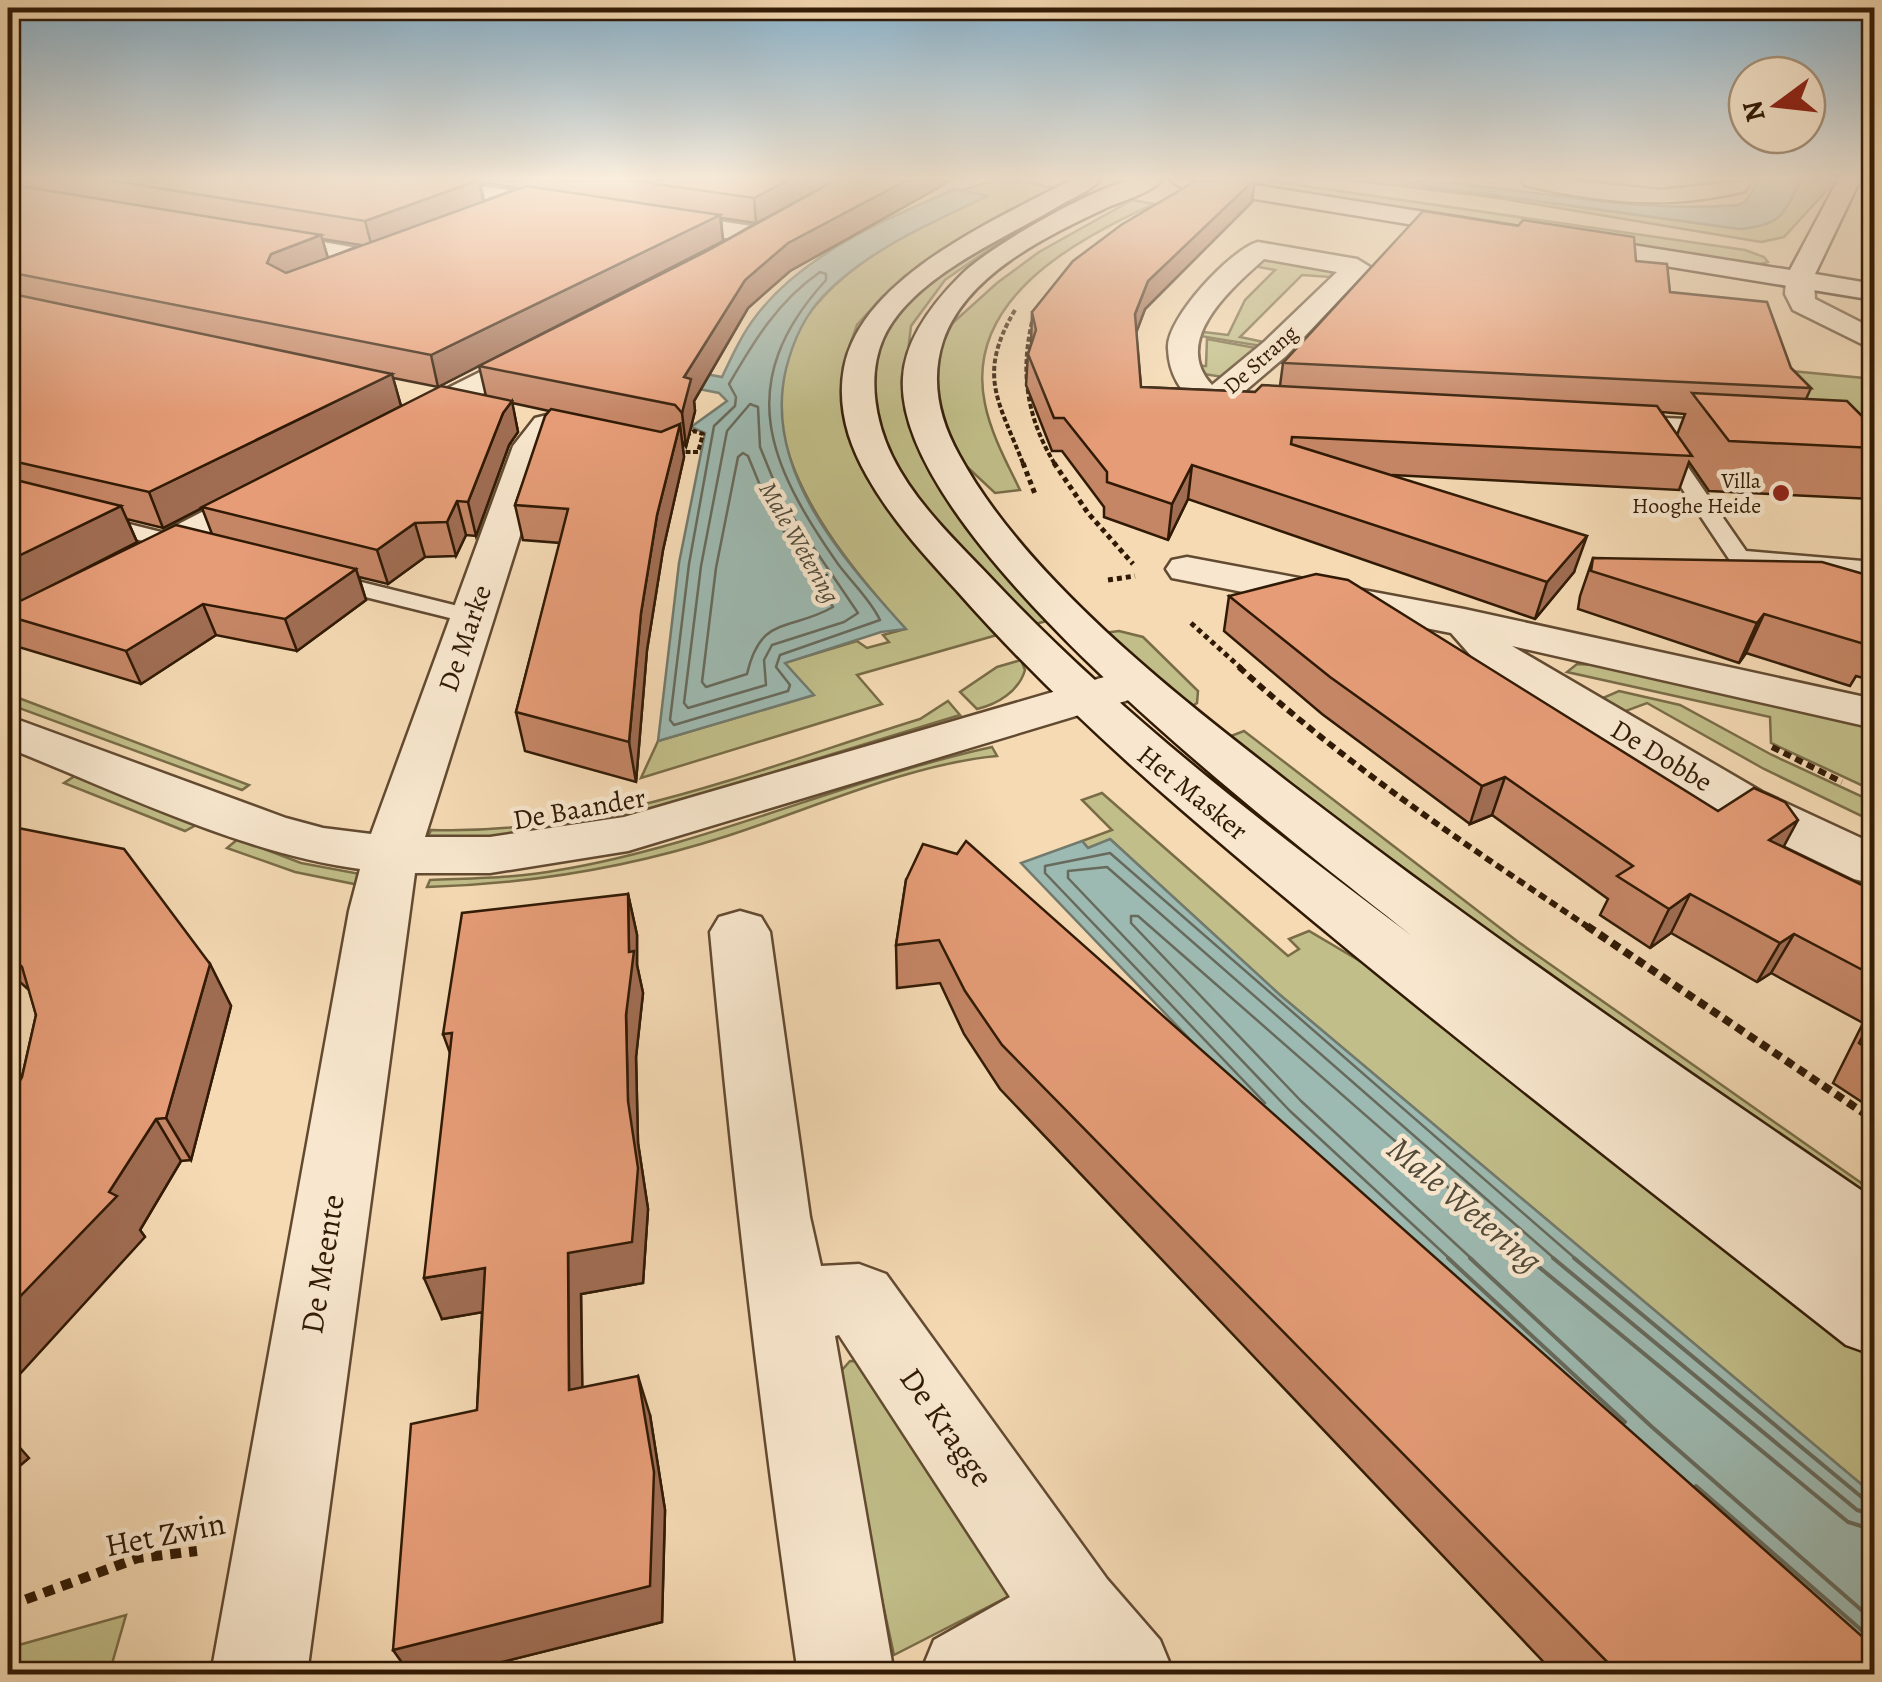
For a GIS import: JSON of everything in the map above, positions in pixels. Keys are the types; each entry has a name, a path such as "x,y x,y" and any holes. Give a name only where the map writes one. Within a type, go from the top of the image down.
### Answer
{"street":[{"path":"325,278 374,258"},
{"name":"Het Masker","path":"951,258 896,301 874,329 861,360 858,397 865,434 888,478 929,536 1030,646 1111,690 1874,1240"},
{"name":"Het Masker","path":"1005,258 971,281 930,332 919,382 924,417 963,493 1111,690 1130,740 1568,1089 1874,1319"},
{"name":"De Strang","path":"1248,258 1197,312 1182,344 1188,379 1211,403 1298,410"},
{"name":"De Strang","path":"1211,403 1275,350 1357,266 1311,258"},
{"path":"1736,258 1803,268 1874,267"},
{"path":"1749,258 1803,268 1874,292"},
{"path":"1808,258 1799,294 1803,304 1874,340"},
{"path":"359,446 552,345"},
{"path":"394,392 443,403"},
{"name":"De Marke","path":"390,855 531,446 535,422 443,403"},
{"path":"1557,423 1874,438"},
{"path":"8,629 308,472"},
{"path":"1187,568 1464,622 1874,713"},
{"name":"De Dobbe","path":"1464,622 1496,656 1743,804 1874,866"},
{"name":"De Baander","path":"8,731 267,830 321,846 390,855 490,855 628,834 1111,690"},
{"name":"De Meente","path":"259,1674 277,1541 390,855"},
{"path":"740,932 772,1218 790,1304 846,1674"},
{"name":"De Kragge","path":"790,1304 859,1299 1100,1643 968,1674"}],"lane":[{"path":"1651,428 1739,557 1874,570"},
{"path":"76,516 210,551"},
{"path":"303,574 470,616"}],"path":[{"path":"1019,305 1000,335 991,379 1018,457 1041,505"},
{"path":"1034,319 1024,346 1022,378 1037,429 1059,473 1090,518 1142,575"},
{"path":"694,431 703,434 698,452 685,452 672,452 676,442 694,431"},
{"path":"1183,615 1283,707 1425,817 1874,1120"},
{"name":"Het Zwin","path":"8,1606 138,1558 277,1541"}],"shaded area":[{"path":"870,258 945,258 883,296 857,325 844,362 842,399 848,437 870,474 1004,633 857,675 882,704 641,778 658,741 813,695 784,663 857,641 867,648 889,642 883,635 905,629 844,556 817,514 795,472 782,427 781,383 794,339 824,296"},
{"path":"959,258 976,258 945,280 911,326 906,404 920,447 1056,619 1030,625 941,530 887,451 872,410 868,369 881,330 897,308"},
{"path":"1030,258 1057,258 1008,305 991,334 983,367 985,404 995,437 1020,490 995,493 948,449 930,364 946,329"},
{"path":"1714,258 1765,258 1768,262 1757,265"},
{"path":"1263,259 1333,272 1330,277 1302,275 1240,337 1264,342 1261,346 1200,336 1204,332 1228,335 1245,300 1275,270 1254,266"},
{"path":"1207,339 1256,348 1223,377 1204,374 1199,366 1206,366"},
{"path":"1760,368 1874,379 1874,427 1801,423"},
{"path":"1119,631 1143,637 1198,691 1197,703 1188,709 1104,633"},
{"path":"1021,660 1025,670 1022,678 993,704 977,709 960,692 997,667"},
{"path":"1577,664 1597,665 1874,726 1874,791 1771,743 1770,717 1567,672"},
{"path":"1619,691 1680,705 1772,755 1863,797 1874,812 1874,822 1764,769 1647,703 1615,715 1591,703"},
{"path":"8,694 249,785 242,790 8,704"},
{"path":"948,701 960,715 620,819 494,838 427,839 431,830 494,829 556,822 679,795 920,719"},
{"path":"1244,731 1517,941 1874,1192 1874,1219 1524,970 1223,739"},
{"path":"992,747 997,756 895,778 727,836 653,857 542,878 427,887 430,880 527,875 614,859"},
{"path":"75,776 198,824 185,831 64,783"},
{"path":"1102,793 1288,956 1299,949 1289,939 1309,931 1370,967 1572,1110 1874,1338 1874,1495 1280,995 1111,840 1088,848 1082,841 1112,830 1082,800"},
{"path":"238,839 301,863 371,876 364,886 295,872 227,848"},
{"path":"850,1361 871,1362 1025,1588 894,1655 834,1379"},
{"path":"126,1615 109,1674 8,1674 8,1648"}],"water":[{"name":"Male Wetering","path":"818,258 869,258 824,295 805,320 786,369 782,406 786,442 813,511 857,573 906,629 881,632 785,663 814,695 658,741 679,563 705,433 691,427 727,401 719,393 572,364 593,353 722,377 751,323 797,274"},
{"name":"Male Wetering","path":"1110,839 1280,995 1874,1495 1874,1671 1274,1127 1021,863 1082,841 1088,848"}],"building":[{"path":"8,258 269,258 267,263 286,273 326,258 630,258 431,355 8,272"},
{"path":"692,258 770,258 745,280 684,377 691,379 682,413 675,405 479,366"},
{"path":"1172,258 1148,281 1135,314 1141,387 1255,392 1262,385 1657,406 1692,456 1292,437 1291,444 1587,536 1547,582 1192,465 1172,504 1107,482 1107,472 1064,418 1054,418 1028,354 1036,330 1032,312 1073,261"},
{"path":"1379,258 1636,258 1667,264 1670,292 1767,302 1791,368 1811,388 1283,363"},
{"path":"8,293 392,374 149,492 8,460"},
{"path":"441,386 512,401 503,413 468,502 457,501 447,522 415,523 377,550 202,507"},
{"path":"1692,393 1847,401 1874,428 1874,448 1729,441"},
{"path":"551,409 661,432 680,424 657,515 641,613 629,742 516,712 568,509 515,505 545,416"},
{"path":"8,478 121,506 8,561"},
{"path":"176,525 356,569 285,619 203,604 126,651 8,616 8,607"},
{"path":"1593,558 1822,562 1874,577 1874,640 1871,646 1764,614 1757,623 1591,571"},
{"path":"1316,574 1348,580 1718,811 1754,788 1785,802 1798,820 1769,840 1874,891 1874,976 1794,934 1780,943 1690,894 1669,909 1617,876 1633,866 1505,777 1482,786 1330,677 1229,596"},
{"path":"8,826 124,849 210,964 166,1118 156,1119 109,1192 117,1196 8,1309 8,1102 22,1077 36,1015 22,967 8,953"},
{"path":"966,841 1874,1647 1874,1674 1619,1674 1002,1045 965,991 939,940 896,945 906,880 923,844 957,854"},
{"path":"628,894 629,952 634,951 626,1015 628,1101 638,1168 632,1242 568,1253 569,1390 638,1376 654,1472 650,1586 393,1650 411,1424 477,1410 485,1268 424,1278 452,1033 443,1034 462,913"},
{"path":"1874,1013 1874,1053 1859,1043"}],"place":[{"name":"Villa Hooghe Heide","path":"1781,493"}]}
